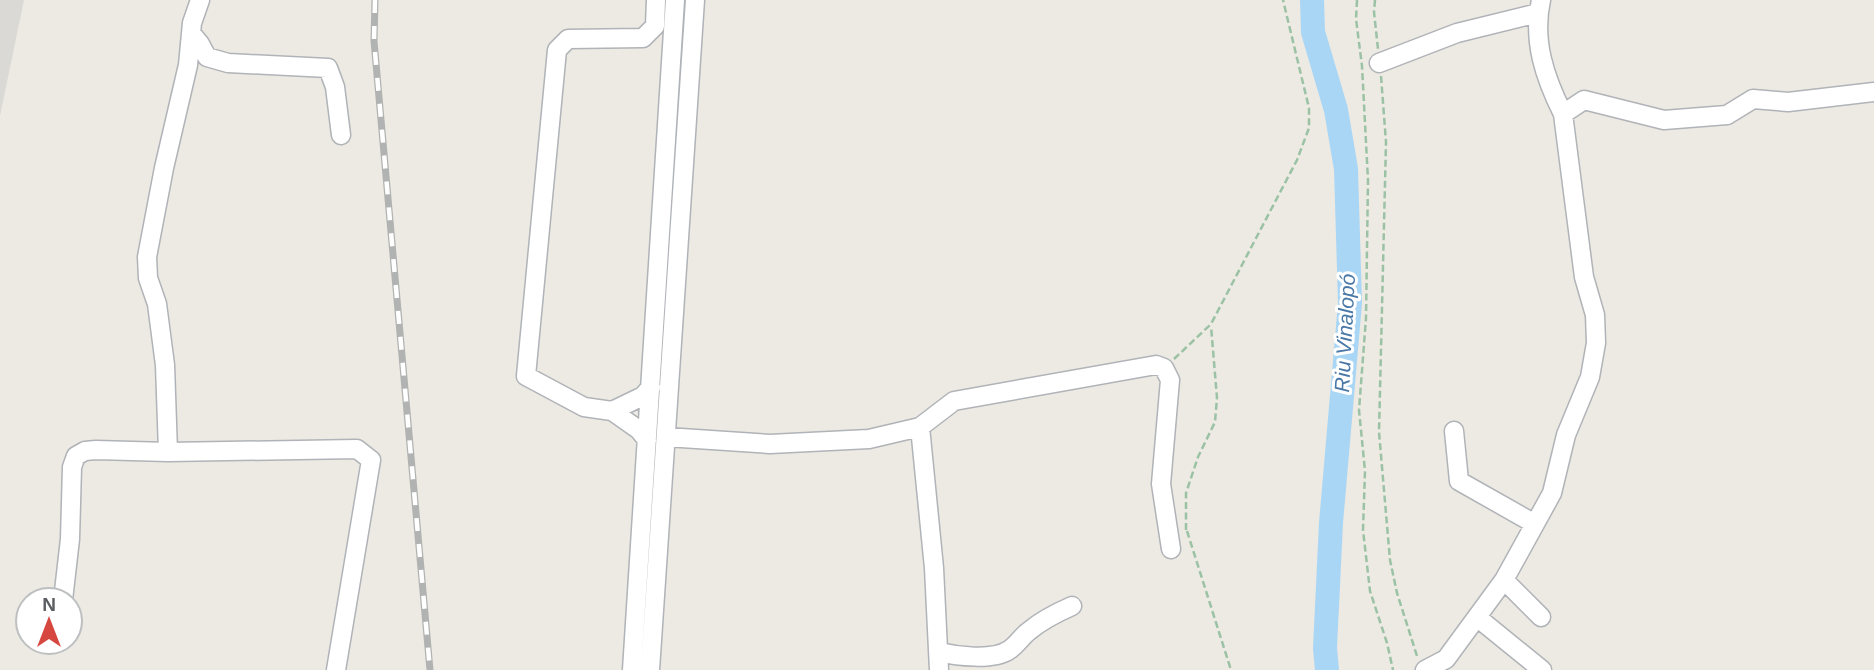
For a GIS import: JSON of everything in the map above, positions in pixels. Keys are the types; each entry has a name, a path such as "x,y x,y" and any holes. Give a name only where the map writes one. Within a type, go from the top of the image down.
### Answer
{"street":[{"path":"168,452 165,365 157,304 148,278 147,257 188,65 191,33 200,0"},
{"path":"647,440 639,430 611,411 584,407 526,376 557,50 568,39 643,38 656,26 656,0"},
{"path":"632,670 675,0"},
{"path":"650,670 695,0"},
{"path":"1379,63 1457,33 1540,6 1536,38 1543,66 1563,114 1584,277 1595,315 1596,343 1590,377 1566,435 1552,494 1504,580 1478,618 1446,659 1421,664"},
{"path":"191,33 201,44 207,57 228,63 328,68 335,87 341,135"},
{"path":"1563,114 1584,100 1664,120 1694,119 1727,114 1753,99 1788,102 1874,92"},
{"path":"666,437 770,444 869,439 920,427 954,401 1156,365 1164,368 1170,380 1161,484 1171,549"},
{"path":"611,411 643,396 651,387"},
{"path":"920,427 934,568 939,661 954,656 996,654 1009,650 1044,620 1072,606"},
{"path":"1454,431 1459,481 1535,524"},
{"path":"65,586 70,539 72,467 76,456 85,451 357,449 371,460 336,670"},
{"path":"1504,580 1541,617"},
{"path":"1478,618 1542,670"}],"path":[{"path":"1164,368 1211,324 1297,160 1309,128 1309,107 1283,0"},
{"path":"1357,0 1356,19 1363,66 1368,180 1366,318 1359,410 1365,471 1363,530 1370,591 1393,670"},
{"path":"1375,0 1386,142 1379,432 1390,560 1396,593 1421,664"},
{"path":"1211,324 1217,398 1215,422 1198,457 1186,493 1186,530 1231,670"},
{"path":"1165,513 1186,530"}],"shaded area":[{"path":"0,0 24,0 0,116"}],"waterway":[{"name":"Riu Vinalopó","path":"1312,0 1313,32 1336,110 1346,169 1350,303 1331,523 1325,648 1327,670"}],"railway":[{"path":"375,0 374,41 430,670"}]}
